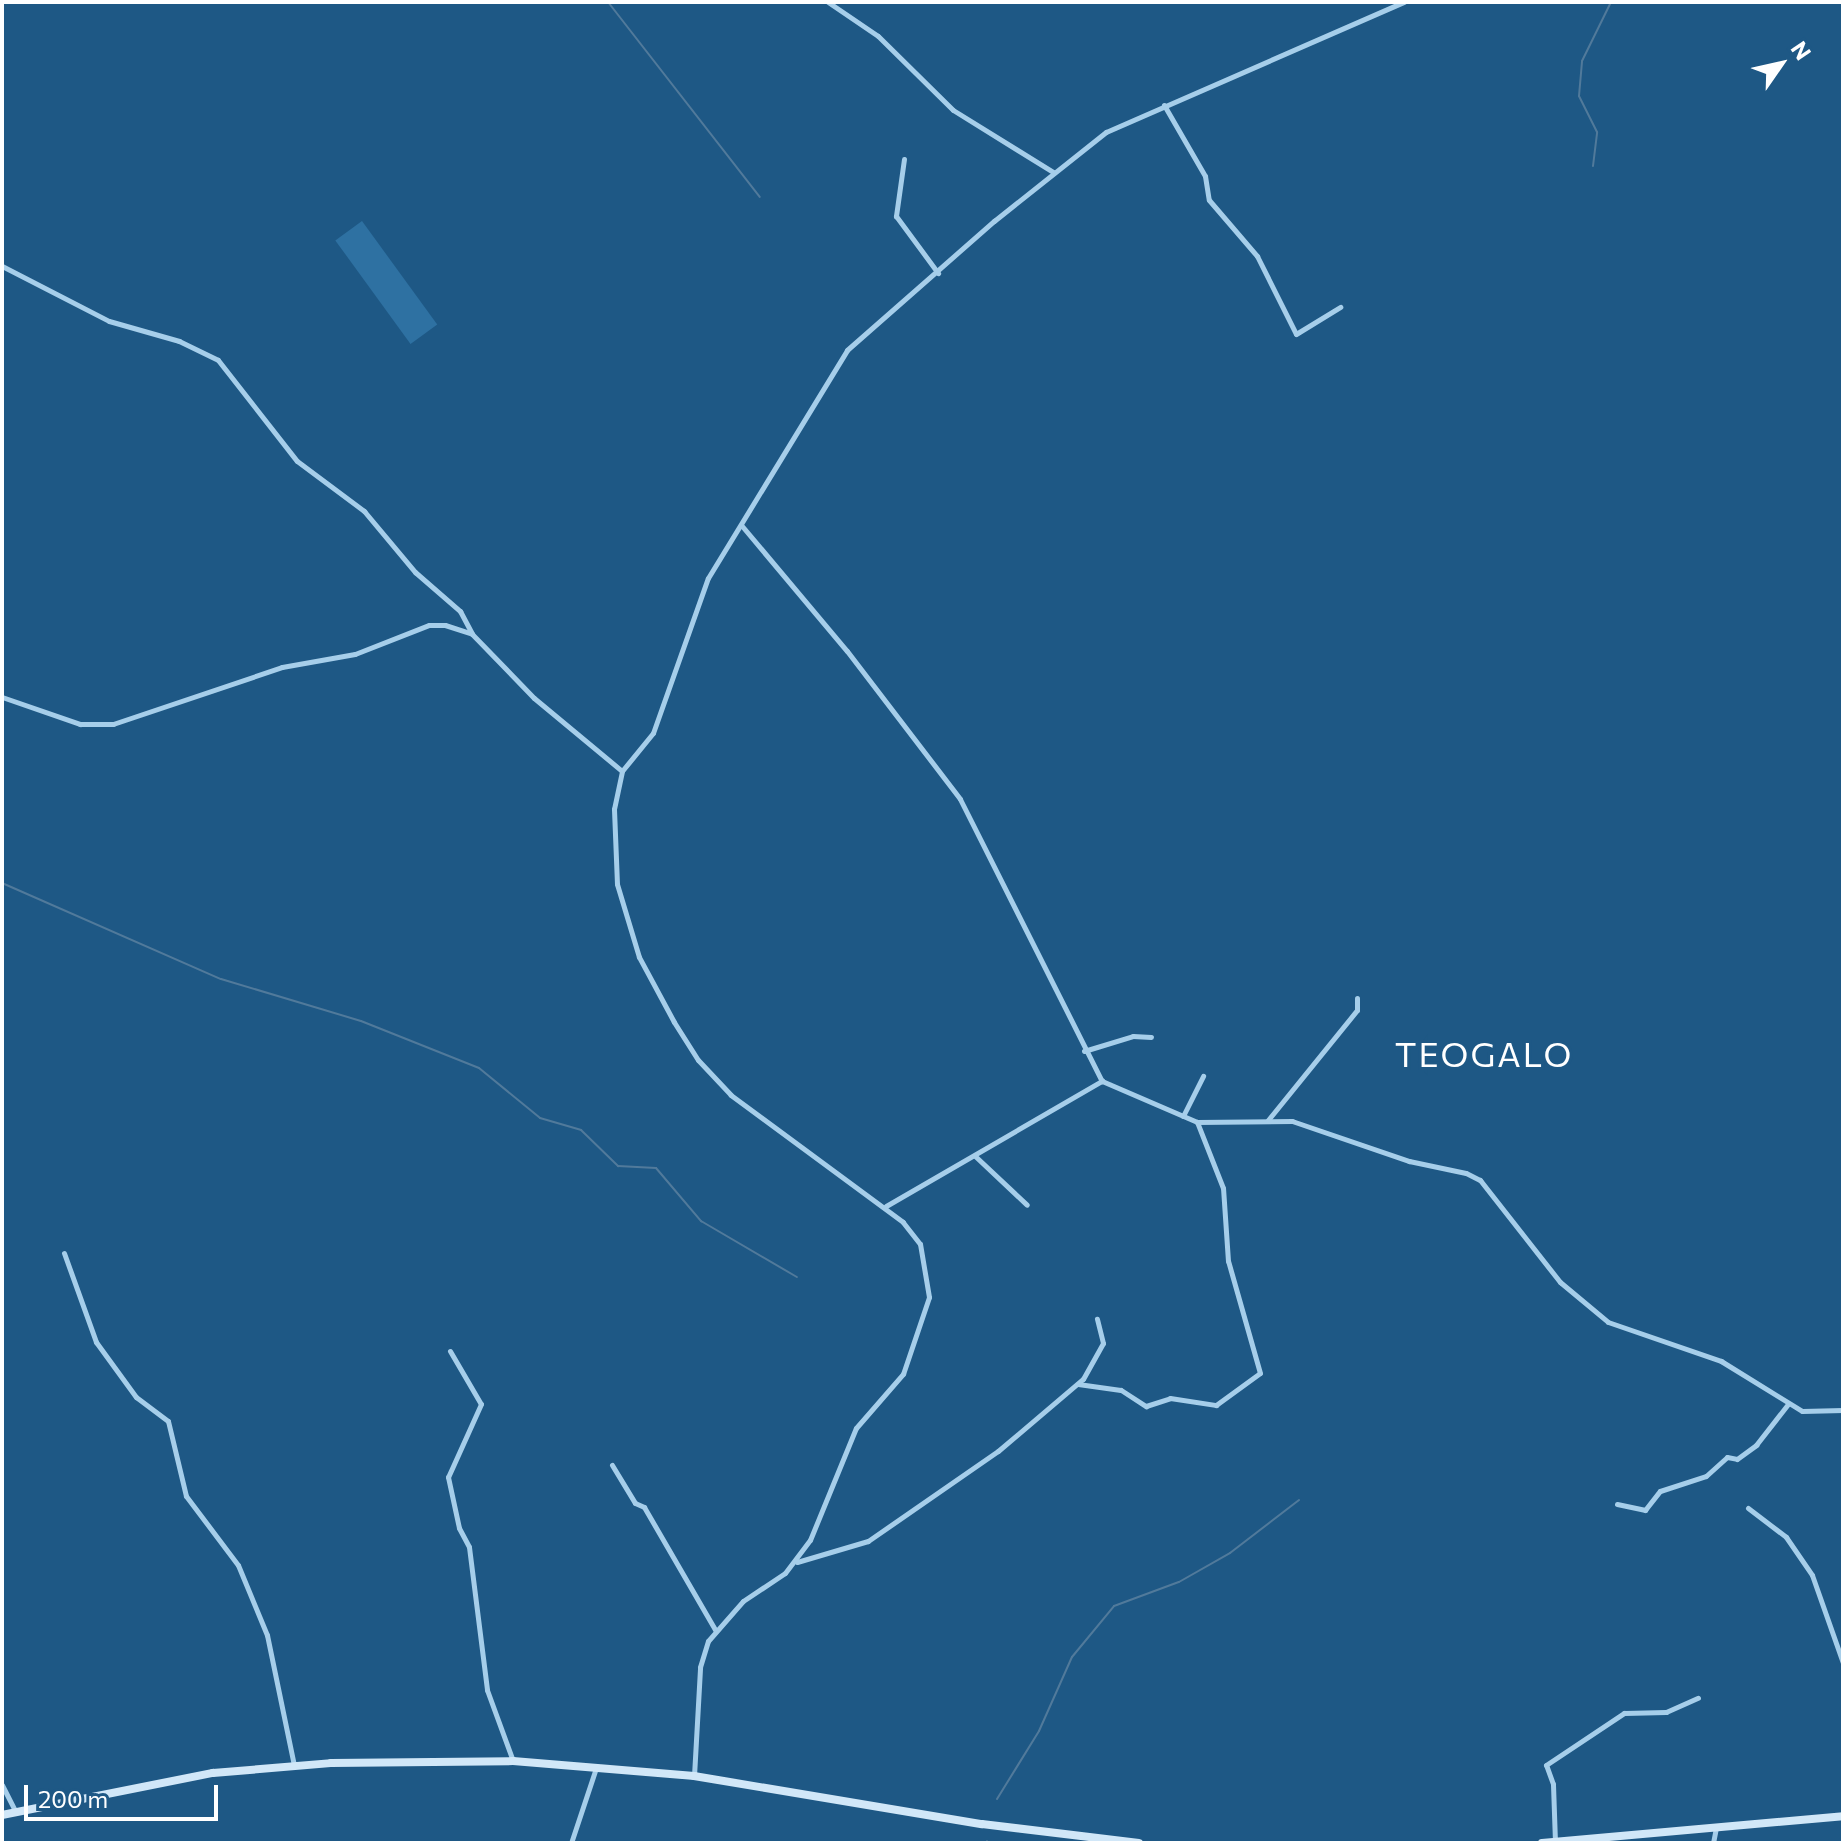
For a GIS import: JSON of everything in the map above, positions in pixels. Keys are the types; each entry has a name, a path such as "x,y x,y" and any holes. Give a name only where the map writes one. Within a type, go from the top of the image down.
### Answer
{"main road":[{"path":"2,1815 168,1779 294,1765 513,1761 694,1776 1139,1843"},
{"path":"1542,1843 1843,1818"}],"street":[{"path":"828,2 878,36 953,110 1053,172"},
{"path":"694,1776 700,1667 716,1631 796,1561 825,1513 856,1428 903,1374 926,1313 927,1278 920,1244 886,1206 731,1095 698,1060 674,1022 639,957 617,884 614,809 622,771 653,733 708,578 847,350 1053,172 1106,132 1404,2"},
{"path":"1164,105 1205,176 1209,200 1257,256 1296,334 1340,307"},
{"path":"904,159 896,216 938,273"},
{"path":"2,266 109,321 179,341 218,360 292,455 364,511 415,572 460,611 472,634 534,698 622,771"},
{"path":"742,526 838,640 960,799 1084,1051 1102,1081 1197,1122 1292,1121 1480,1180 1552,1273 1597,1315 1645,1337 1721,1361 1802,1411 1843,1410"},
{"path":"2,697 71,722 103,725 282,667 355,654 429,625 472,634"},
{"path":"1267,1121 1357,1010 1357,998"},
{"path":"1084,1051 1133,1036 1151,1037"},
{"path":"1183,1116 1203,1076"},
{"path":"886,1206 922,1181 975,1156 1102,1081"},
{"path":"1078,1384 1121,1390 1146,1406 1170,1398 1216,1405 1260,1373 1228,1261 1223,1188 1197,1122"},
{"path":"975,1156 1027,1205"},
{"path":"64,1253 96,1342 136,1397 170,1424 186,1496 238,1565 267,1635 294,1765"},
{"path":"796,1561 807,1562 828,1548 857,1546 882,1532 903,1512 998,1451 1078,1384 1103,1343 1097,1319"},
{"path":"450,1351 481,1404 448,1477 459,1528 469,1547 487,1690 513,1761"},
{"path":"1617,1504 1645,1510 1660,1491 1706,1476 1727,1457 1737,1459 1756,1445 1788,1404"},
{"path":"612,1465 635,1503 644,1507 716,1631"},
{"path":"1748,1508 1786,1537 1812,1575 1843,1663"},
{"path":"1555,1842 1553,1784 1545,1768 1550,1762 1624,1713 1666,1712 1698,1698"},
{"path":"571,1843 596,1768"},
{"path":"2,1785 15,1811"},
{"path":"1713,1843 1716,1827"}],"shaded area":[{"path":"362,221 437,325 411,344 335,240"}],"waterway":[{"path":"608,2 760,197"},
{"path":"1593,166 1597,132 1579,96 1582,61 1611,2"},
{"path":"2,883 221,979 361,1021 479,1068 540,1118 581,1130 618,1166 656,1168 701,1221 797,1277"},
{"path":"997,1799 1039,1731 1072,1657 1114,1606 1179,1582 1230,1553 1299,1500"}],"district":[{"name":"TEOGALO","path":"1484,1054"}]}
